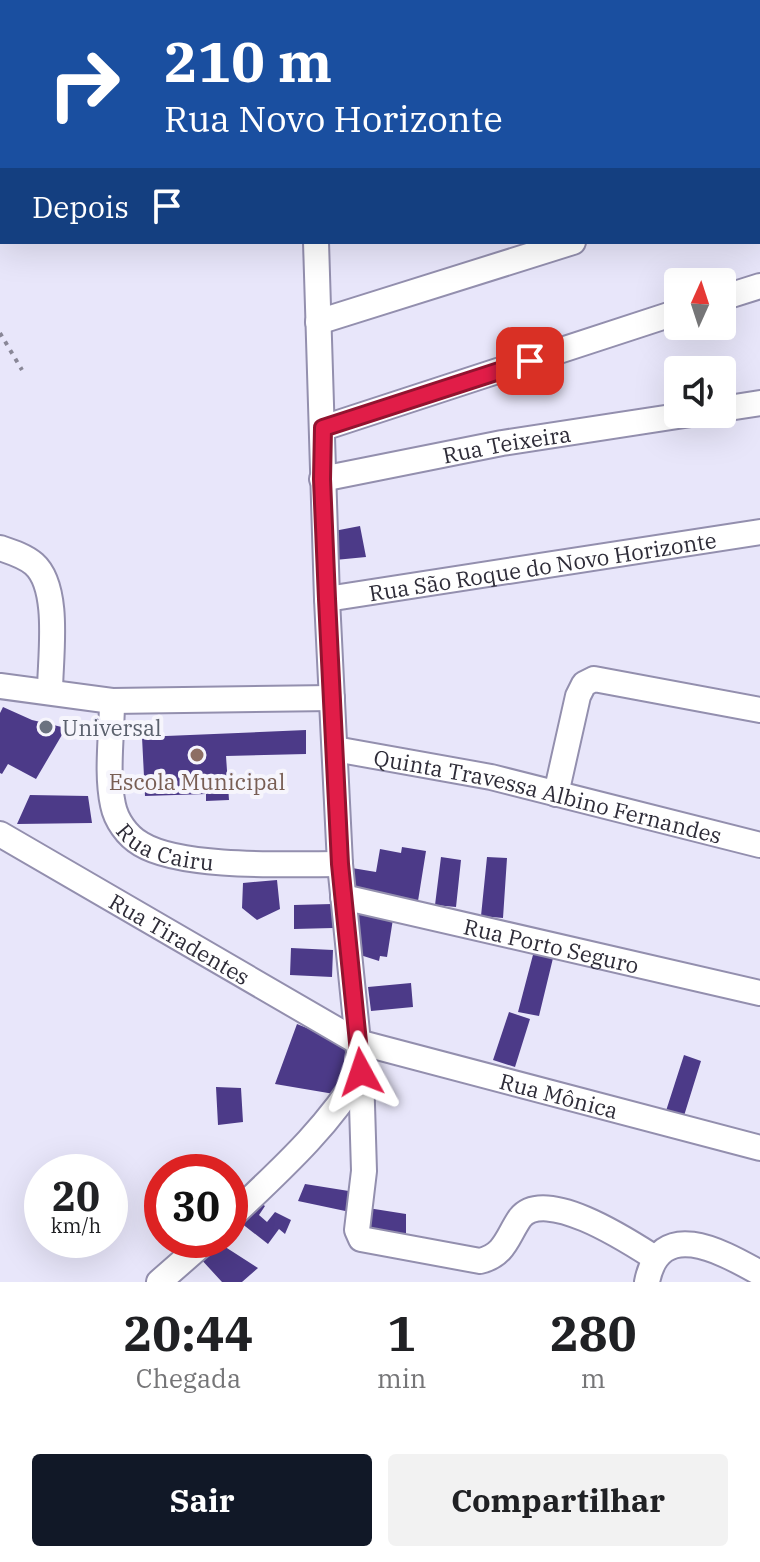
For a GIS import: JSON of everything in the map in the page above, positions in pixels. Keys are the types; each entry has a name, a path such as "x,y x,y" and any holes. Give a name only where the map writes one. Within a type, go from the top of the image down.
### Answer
{"street":[{"path":"316,244 322,479 340,864 361,1072 364,1171 357,1230 361,1239 480,1261 500,1252 523,1214 535,1209 565,1212 592,1221 655,1258"},
{"path":"318,322 567,244"},
{"path":"736,294 760,286"},
{"path":"323,428 664,317"},
{"path":"736,407 760,403"},
{"name":"Rua Teixeira","path":"322,479 502,443 664,418"},
{"name":"Rua São Roque do Novo Horizonte","path":"327,599 760,532"},
{"path":"0,548 20,555 35,565 45,579 51,596 50,692"},
{"path":"556,794 578,696 584,684 594,679 760,710"},
{"path":"0,686 112,701 332,698"},
{"name":"Rua Cairu","path":"112,701 113,806 121,826 140,844 202,860 243,864 340,864"},
{"name":"Quinta Travessa Albino Fernandes","path":"335,749 491,777 760,845"},
{"name":"Rua Tiradentes","path":"0,834 358,1042"},
{"name":"Rua Porto Seguro","path":"343,897 760,993"},
{"name":"Rua Mônica","path":"358,1042 760,1148"},
{"path":"248,1200 308,1142 346,1096 361,1072"},
{"path":"647,1282 655,1258 672,1245 692,1244 737,1260 760,1273"},
{"path":"159,1282 186,1258"}],"path":[{"path":"0,333 22,370"}],"building":[{"path":"360,526 366,557 335,560 334,531"},
{"path":"3,707 32,720 66,728 36,779 8,764 0,773 0,713"},
{"path":"306,730 306,754 226,756 229,800 206,801 206,794 145,796 142,737"},
{"path":"30,795 88,796 92,823 17,824"},
{"path":"402,847 426,851 418,901 345,886 346,867 376,872 380,849 401,853"},
{"path":"441,857 461,860 456,907 435,905"},
{"path":"487,857 507,858 503,918 481,916"},
{"path":"277,880 280,909 257,920 242,908 243,883"},
{"path":"332,904 333,928 294,929 294,905"},
{"path":"353,908 393,919 387,957 380,956 379,961 354,953"},
{"path":"291,948 333,950 332,977 290,975"},
{"path":"534,951 554,954 539,1016 518,1012"},
{"path":"411,983 413,1007 371,1011 368,987"},
{"path":"509,1012 530,1019 515,1067 493,1060"},
{"path":"297,1024 346,1044 340,1095 275,1084"},
{"path":"684,1055 701,1061 683,1119 665,1114"},
{"path":"216,1087 241,1088 243,1122 218,1125"},
{"path":"305,1184 355,1192 350,1212 298,1201"},
{"path":"257,1201 265,1206 259,1215 267,1222 275,1212 291,1220 285,1234 279,1229 268,1244 248,1228 248,1213"},
{"path":"368,1208 406,1214 406,1238 367,1231"},
{"path":"200,1258 242,1258 258,1268 242,1282 222,1282"}],"place":[{"name":"Universal","path":"46,727"},
{"name":"Escola Municipal","path":"197,755"}],"route":[{"path":"361,1072 340,864 322,479 323,428 530,361"}]}
